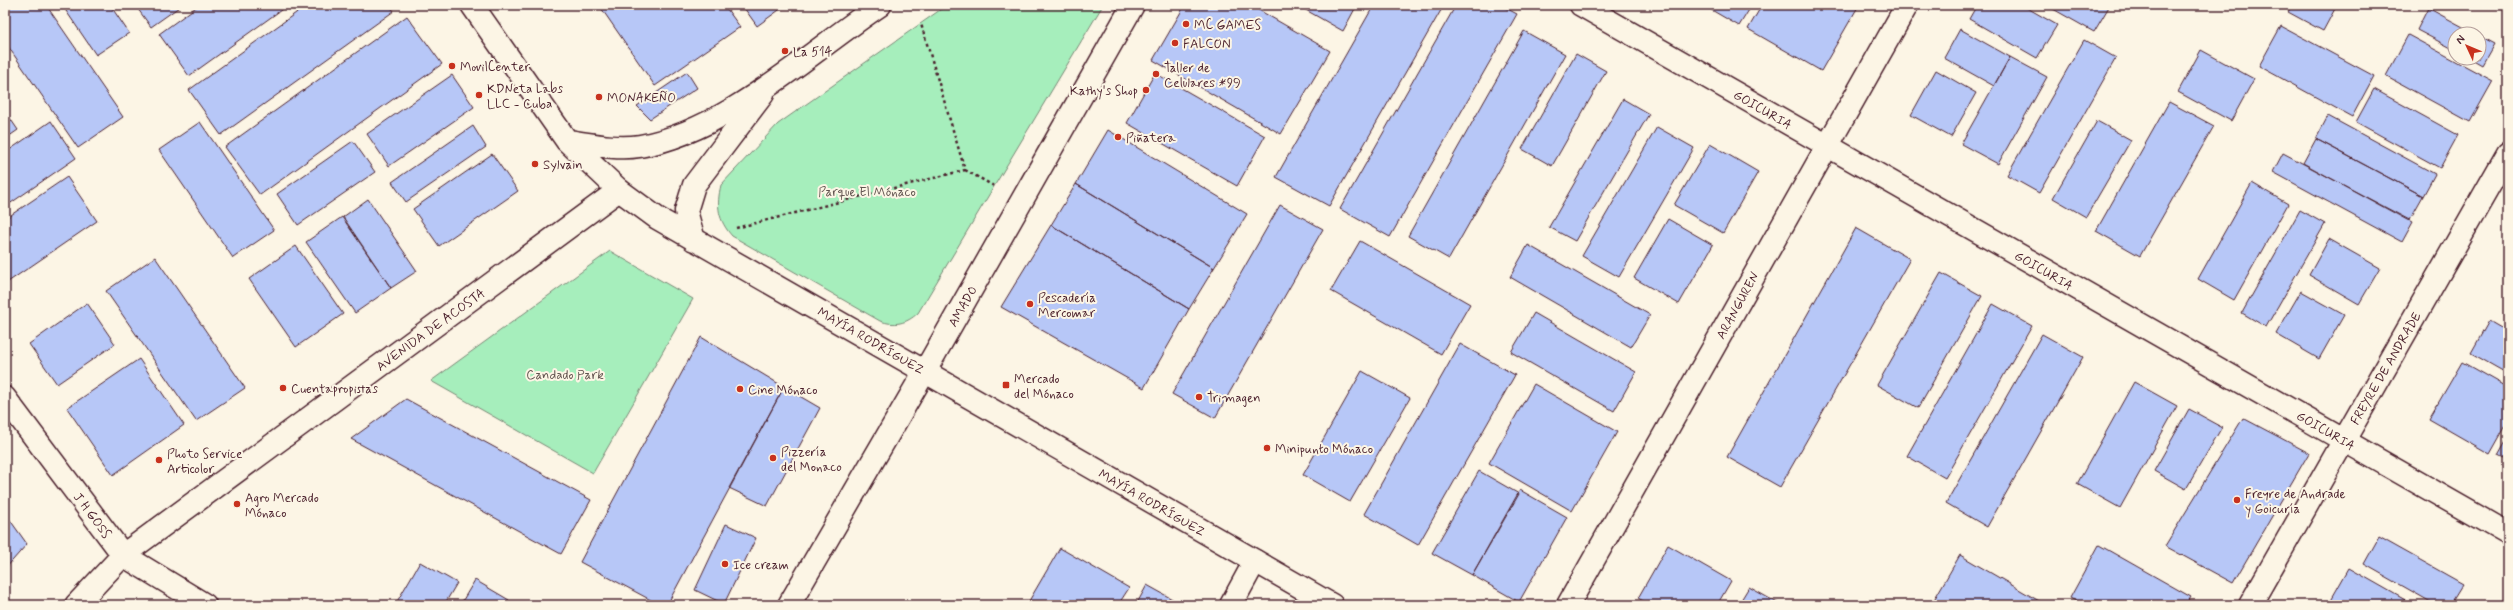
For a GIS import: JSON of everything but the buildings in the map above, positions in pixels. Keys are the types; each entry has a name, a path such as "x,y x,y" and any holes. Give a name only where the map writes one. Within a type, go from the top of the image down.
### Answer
{"street":[{"name":"MAYÍA RODRÍGUEZ","path":"472,5 567,141 619,190 657,218 1332,605"},
{"name":"AMADO","path":"789,605 925,371 1133,5"},
{"name":"GOICURIA","path":"1581,5 2508,534"},
{"name":"ARANGUREN","path":"1568,605 1907,5"},
{"path":"567,141 639,146 688,133 770,85 874,7"},
{"path":"694,240 686,211 694,185 770,85"},
{"name":"FREYRE DE ANDRADE","path":"2250,605 2508,153"},
{"name":"AVENIDA DE ACOSTA","path":"76,605 123,555 619,190"},
{"name":"J H GOSS","path":"5,398 123,555 205,605"},
{"path":"1231,605 1255,561"}],"path":[{"path":"921,24 965,170"},
{"path":"694,240 965,170 994,186"}],"green space":[{"name":"Parque El Mónaco","path":"947,5 1103,5 918,313 905,322 895,324 885,323 732,236 727,230 719,212 719,193 721,185 778,124"},
{"name":"Candado Park","path":"610,251 693,299 593,473 431,381"}],"place":[{"name":"MC GAMES","path":"1186,24"},
{"name":"FALCON","path":"1175,43"},
{"name":"La 514","path":"785,51"},
{"name":"MovilCenter","path":"452,66"},
{"name":"Taller de Celulares *99","path":"1156,74"},
{"name":"Kathy's Shop","path":"1146,90"},
{"name":"KDNeta Labs LLC - Cuba","path":"479,95"},
{"name":"MONAKEÑO","path":"599,97"},
{"name":"Piñatera","path":"1118,137"},
{"name":"Sylvain","path":"535,164"},
{"name":"Pescadería Mercomar","path":"1030,304"},
{"name":"Mercado del Mónaco","path":"1006,385"},
{"name":"Cuentapropistas","path":"283,388"},
{"name":"Cine Mónaco","path":"740,389"},
{"name":"Trimagen","path":"1199,397"},
{"name":"Minipunto Mónaco","path":"1267,448"},
{"name":"Pizzería del Monaco","path":"773,458"},
{"name":"Photo Service Articolor","path":"159,460"},
{"name":"Freyre de Andrade y Goicuría","path":"2237,500"},
{"name":"Agro Mercado Mónaco","path":"237,504"},
{"name":"Ice cream","path":"725,564"}]}
